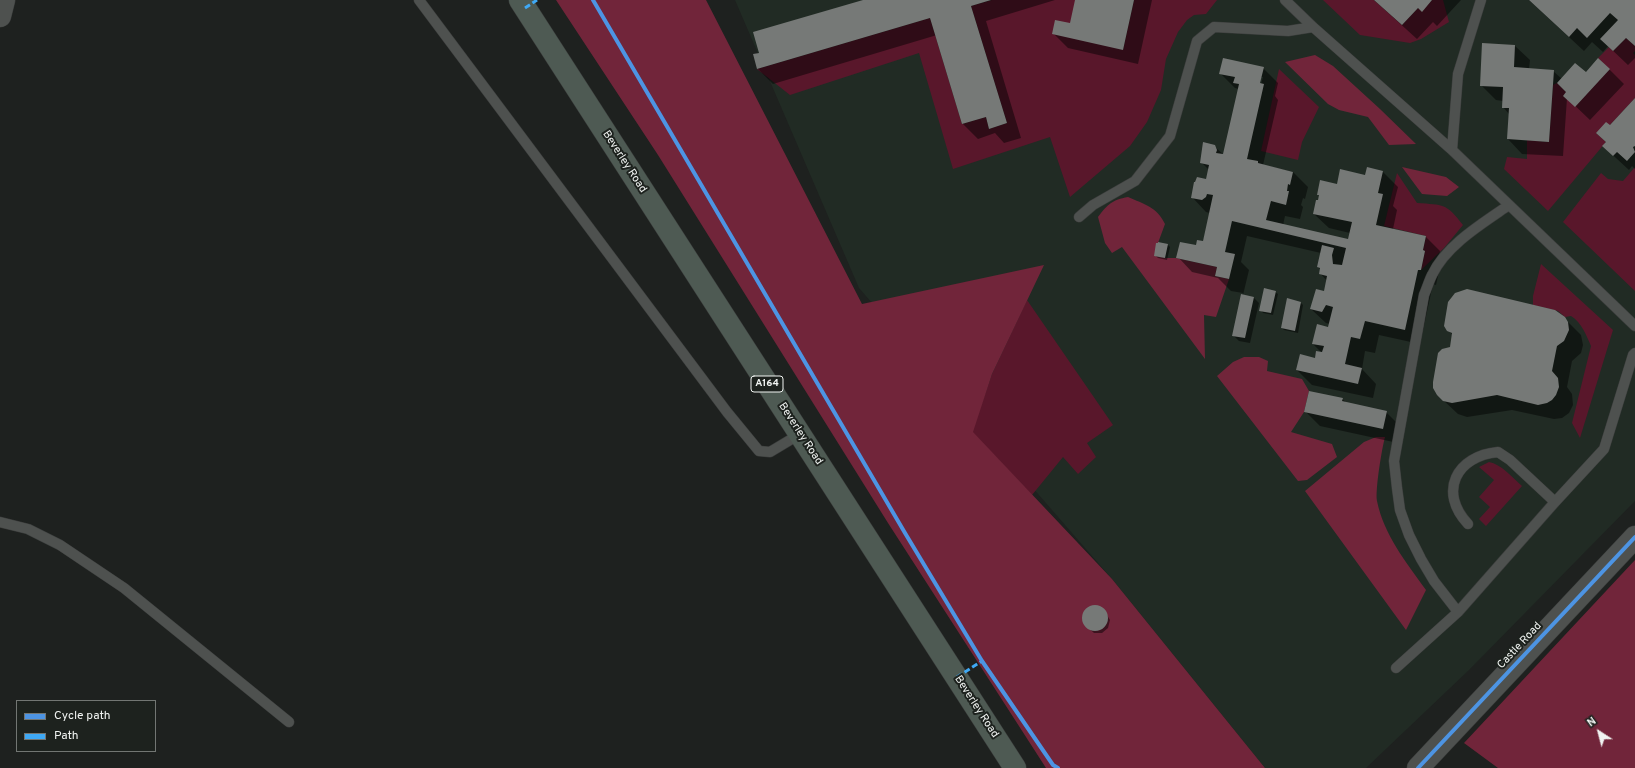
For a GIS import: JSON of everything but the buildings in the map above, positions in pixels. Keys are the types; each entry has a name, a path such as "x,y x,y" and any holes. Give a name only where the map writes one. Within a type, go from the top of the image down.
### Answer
{"highway":[{"name":"Beverley Road","path":"520,0 1015,768"}],"street":[{"path":"0,16 4,0"},
{"name":"Castle Road","path":"1418,768 1635,537"}],"lane":[{"path":"419,0 728,412 759,451 770,452 800,434"},
{"path":"1285,0 1313,27 1452,150 1635,326"},
{"path":"1452,150 1458,74 1481,0"},
{"path":"1079,217 1093,205 1135,181 1170,136 1197,41 1214,27 1288,31 1313,27"},
{"path":"1458,612 1434,581 1409,535 1400,510 1394,461 1424,295 1432,274 1460,239 1509,205"},
{"path":"1396,668 1458,612 1555,502 1604,450 1633,355 1635,353"},
{"path":"1468,524 1461,517 1454,503 1452,488 1458,474 1468,463 1484,453 1498,452 1510,460 1555,502"},
{"path":"0,522 28,529 60,545 124,588 289,722"}],"shaded area":[{"path":"556,0 706,0 862,304 1044,265 992,374 973,432 1112,579 1265,768 1046,768 888,523 658,155"},
{"path":"735,0 1635,0 1635,501 1469,670 1366,768 1265,768 1112,579 859,288"},
{"path":"992,0 1075,0 1123,50 1134,0 1217,0 1206,14 1194,15 1187,20 1178,32 1166,59 1161,90 1147,122 1130,146 1070,197 1050,137 953,169 919,53 790,95 757,69 930,18 962,124 986,117 989,129 1007,123 971,6"},
{"path":"1323,0 1374,0 1402,25 1418,8 1422,11 1432,0 1443,0 1449,22 1421,39 1410,43 1360,35"},
{"path":"1626,38 1635,46 1635,51 1633,53 1635,55 1635,98 1610,125 1596,133 1606,142 1548,211 1504,169 1507,157 1527,159 1527,140 1549,142 1553,85 1557,83 1566,92 1609,69 1598,58 1609,47 1613,51"},
{"path":"1315,55 1333,66 1416,144 1389,145 1368,117 1339,110 1328,104 1285,62"},
{"path":"1279,69 1319,107 1302,142 1298,160 1261,151"},
{"path":"1402,167 1446,177 1459,187 1447,196 1422,194"},
{"path":"1635,167 1635,291 1563,222 1601,173 1608,179 1623,181"},
{"path":"1397,173 1417,203 1444,206 1463,225 1444,248 1421,270 1426,236 1384,226"},
{"path":"1128,197 1150,207 1162,218 1165,224 1158,243 1156,243 1165,258 1176,258 1217,267 1215,276 1229,279 1216,317 1204,315 1205,359 1122,247 1112,253 1105,243 1098,217 1111,203"},
{"path":"1541,264 1613,330 1580,438 1572,423 1591,346 1581,326 1571,316 1565,317 1558,311 1533,305 1533,296"},
{"path":"1027,300 1113,425 1087,443 1096,457 1078,474 1063,457 1032,495 972,432 992,374"},
{"path":"1244,357 1259,357 1268,361 1267,371 1302,379 1309,391 1304,412 1291,432 1332,444 1337,457 1307,480 1298,481 1217,376 1233,362"},
{"path":"1376,437 1385,437 1377,488 1377,501 1380,513 1390,537 1426,590 1406,630 1305,491 1364,442"},
{"path":"1489,462 1498,465 1522,486 1486,526 1479,519 1490,507 1479,497 1494,480 1479,467"},
{"path":"1635,560 1635,768 1498,768 1464,743"}],"marked path":[{"path":"525,8 537,0"},
{"path":"957,677 982,661"}],"cycle path":[{"path":"593,0 905,533 982,661 1053,765 1058,768"},
{"path":"1418,768 1635,537"}]}
